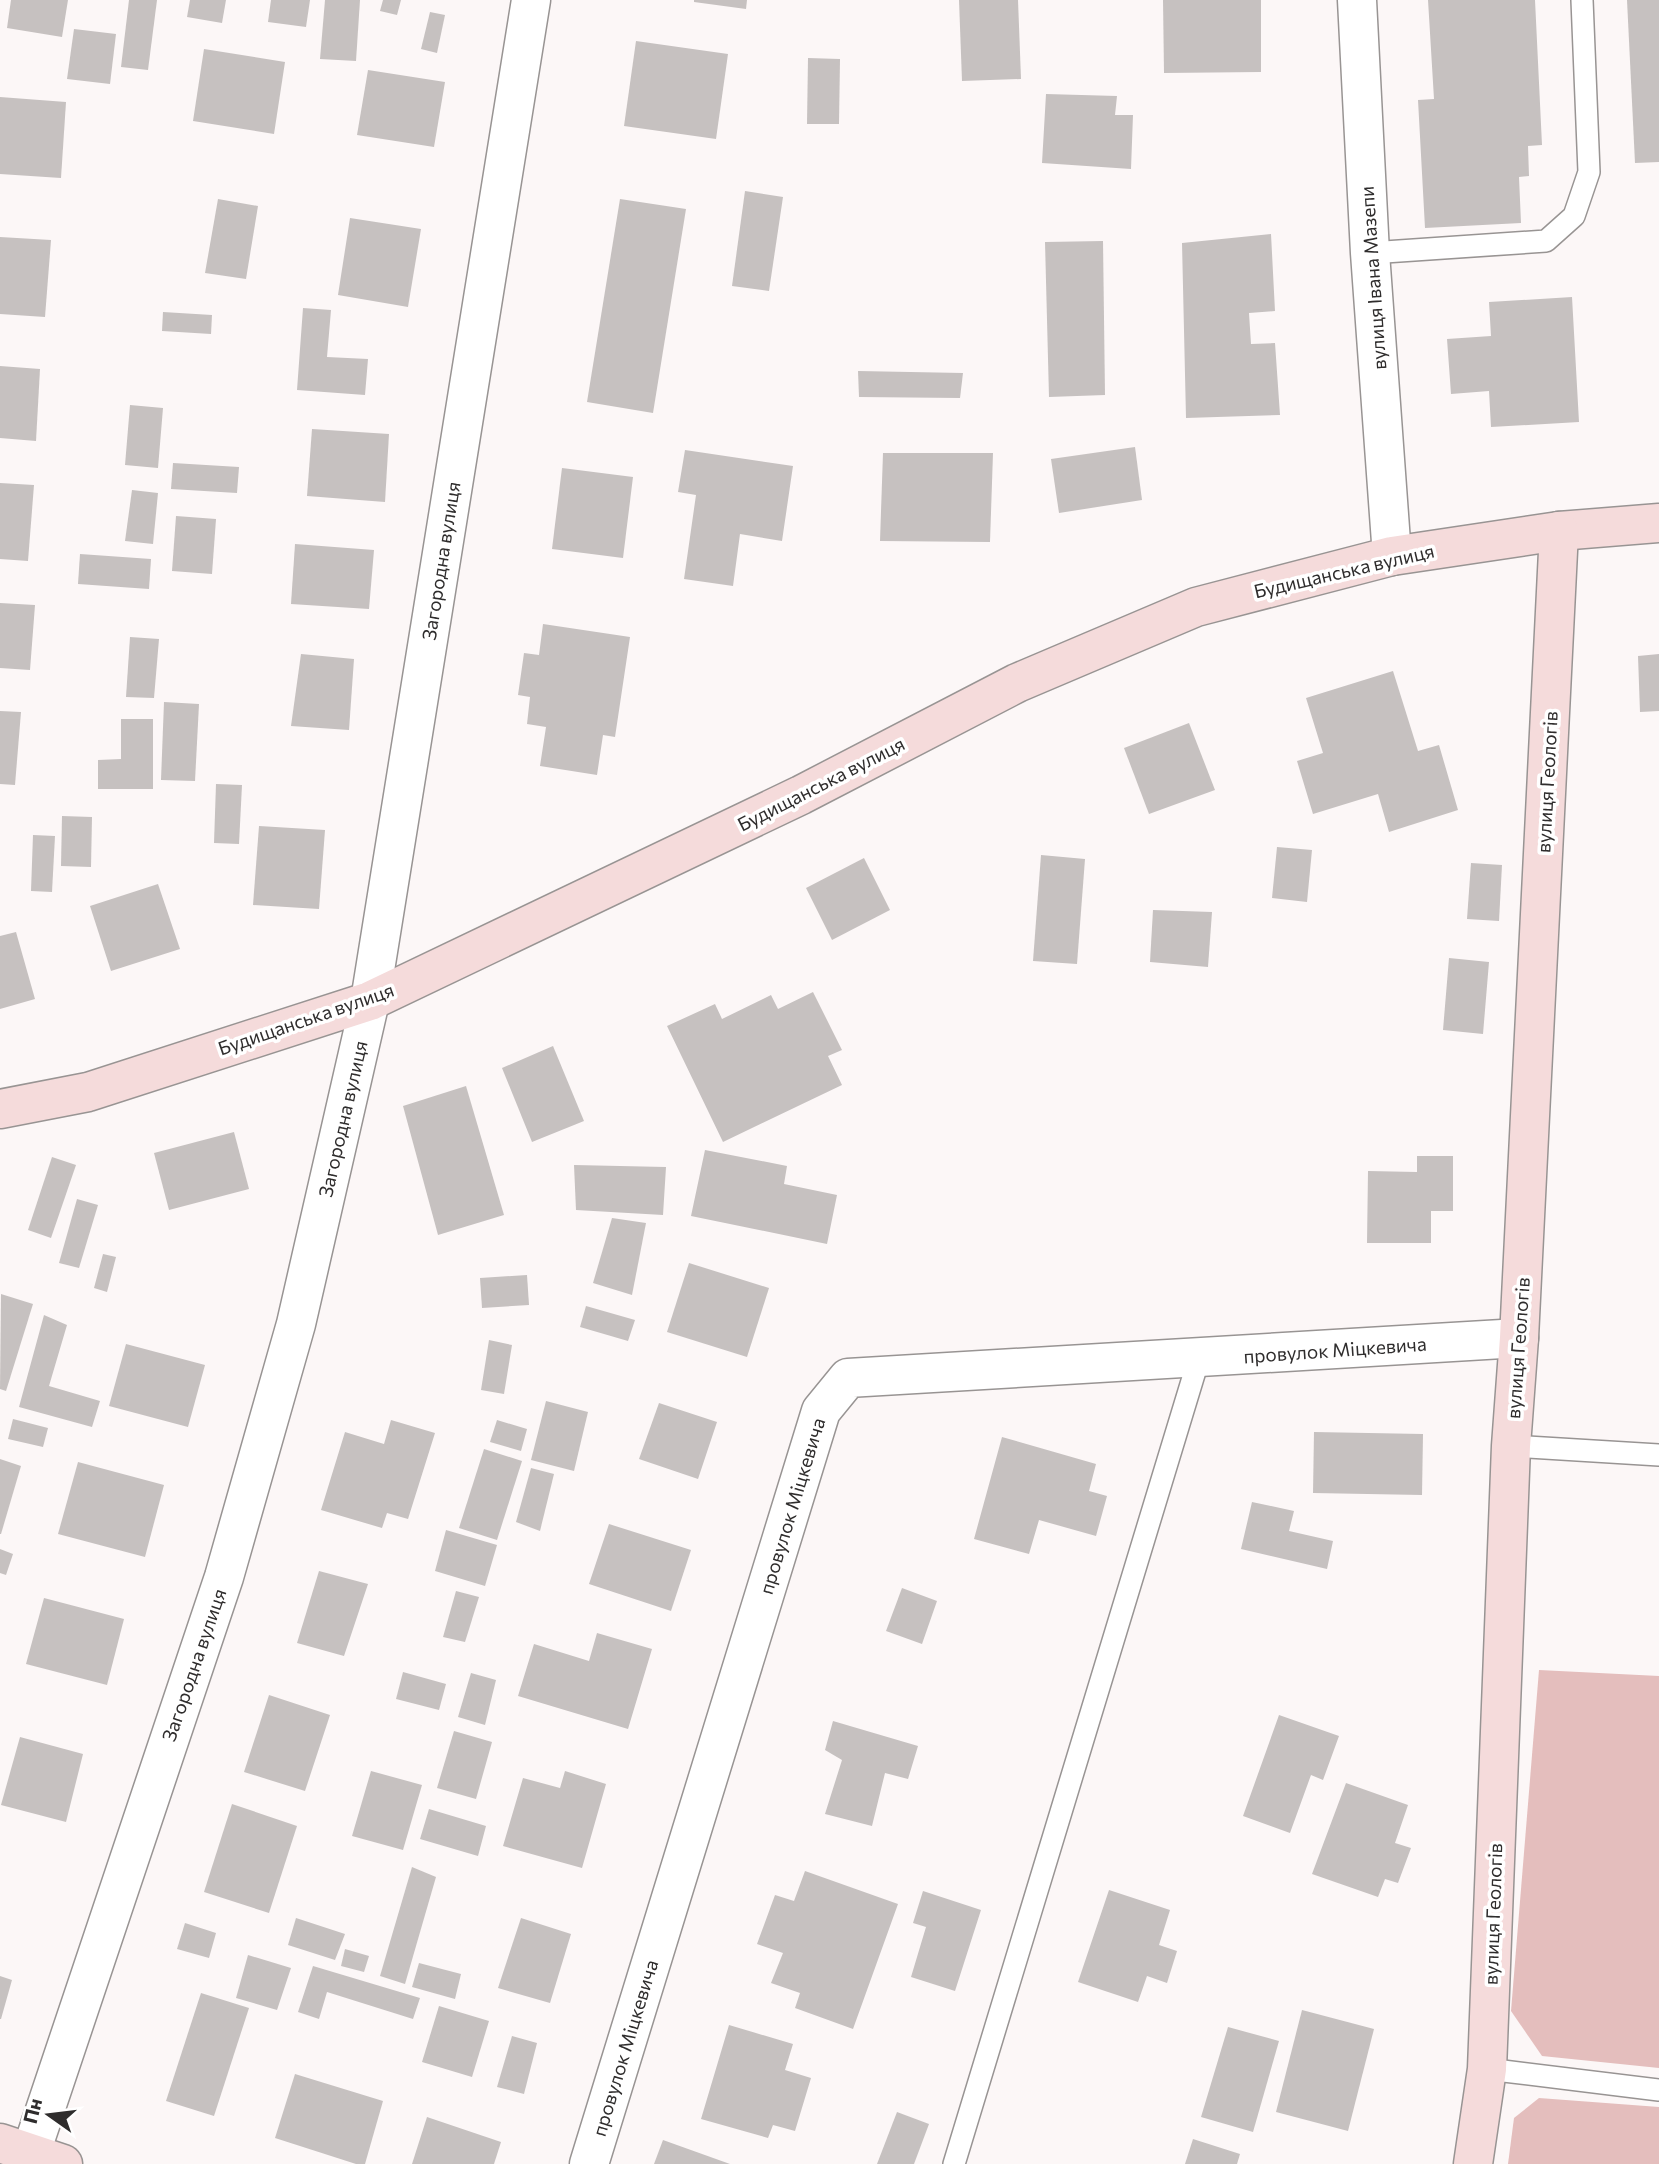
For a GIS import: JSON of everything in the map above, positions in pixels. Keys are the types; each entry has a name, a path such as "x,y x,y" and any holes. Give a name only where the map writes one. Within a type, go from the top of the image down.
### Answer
{"street":[{"name":"Загородна вулиця","path":"30,2156 223,1577 296,1324 370,1001 531,0"},
{"name":"вулиця Івана Мазепи","path":"1357,0 1370,253 1392,556"},
{"name":"Будищанська вулиця","path":"0,1109 88,1092 370,1001 801,795 1017,683 1196,607 1392,556 1559,531 1659,523"},
{"name":"вулиця Геологів","path":"1473,2164 1487,2069 1511,1446 1519,1338 1559,531"},
{"name":"провулок Міцкевича","path":"589,2164 821,1411 848,1378 1519,1338"}],"lane":[{"path":"1370,253 1546,241 1574,216 1589,172 1582,0"},
{"path":"954,2164 1199,1359"},
{"path":"1511,1446 1659,1455"},
{"path":"1487,2069 1659,2090"}],"shaded area":[{"path":"1539,1670 1659,1676 1659,2068 1542,2056 1511,2011"},
{"path":"1539,2098 1659,2107 1659,2164 1508,2164 1514,2118"}],"building":[{"path":"11,0 68,0 62,37 7,28"},
{"path":"129,0 157,0 148,70 121,67"},
{"path":"190,0 226,0 222,23 187,17"},
{"path":"271,0 310,0 306,27 268,22"},
{"path":"325,0 360,0 356,61 320,59"},
{"path":"383,0 401,0 397,15 380,11"},
{"path":"694,0 747,0 746,9"},
{"path":"959,0 1018,0 1021,79 962,81"},
{"path":"1163,0 1261,0 1261,72 1164,73"},
{"path":"1428,0 1535,0 1542,145 1528,146 1529,176 1519,177 1521,223 1425,228 1418,100 1434,99"},
{"path":"1627,0 1659,0 1659,162 1635,163"},
{"path":"430,12 445,15 437,53 421,49"},
{"path":"74,29 116,34 110,84 67,79"},
{"path":"636,41 728,54 716,139 624,126"},
{"path":"204,49 285,62 274,134 193,121"},
{"path":"808,58 840,59 839,124 807,124"},
{"path":"368,70 445,82 434,147 357,135"},
{"path":"1046,94 1117,96 1115,115 1133,115 1131,169 1042,163"},
{"path":"0,97 66,102 61,178 0,174"},
{"path":"745,191 783,197 769,291 732,286"},
{"path":"218,199 258,206 246,279 205,273"},
{"path":"620,199 686,209 653,413 587,402"},
{"path":"350,218 421,229 408,307 338,295"},
{"path":"1271,234 1275,311 1249,313 1251,344 1275,343 1280,415 1186,418 1182,243"},
{"path":"0,237 51,240 45,317 0,314"},
{"path":"1103,241 1105,395 1049,397 1045,242"},
{"path":"1572,297 1579,422 1491,427 1489,391 1451,394 1447,339 1491,336 1489,302"},
{"path":"303,308 331,310 327,357 368,359 365,395 297,390"},
{"path":"163,312 212,315 211,334 162,331"},
{"path":"0,366 40,369 36,441 0,438"},
{"path":"858,371 963,373 960,398 859,397"},
{"path":"130,405 163,408 158,468 125,465"},
{"path":"312,429 389,434 385,502 307,496"},
{"path":"1135,447 1142,500 1059,513 1051,459"},
{"path":"685,450 793,466 782,541 740,534 733,586 684,579 696,495 678,492"},
{"path":"883,453 993,453 990,542 880,541"},
{"path":"173,463 239,467 237,493 171,489"},
{"path":"562,468 633,477 623,558 552,549"},
{"path":"0,483 34,485 28,561 0,559"},
{"path":"132,490 158,493 153,544 125,541"},
{"path":"176,516 216,519 212,574 172,571"},
{"path":"295,544 374,550 369,609 291,604"},
{"path":"80,554 151,559 149,589 78,584"},
{"path":"0,603 35,605 30,670 0,668"},
{"path":"543,624 630,637 615,737 603,735 597,775 540,766 546,727 527,724 530,697 518,695 524,653 539,655"},
{"path":"130,637 159,639 154,698 126,697"},
{"path":"301,654 354,659 349,730 291,726"},
{"path":"1659,654 1659,711 1640,712 1638,656"},
{"path":"1393,671 1418,751 1439,745 1458,810 1389,832 1378,794 1313,814 1297,761 1323,753 1306,698"},
{"path":"164,702 199,704 195,781 161,780"},
{"path":"0,711 21,712 15,785 0,784"},
{"path":"121,719 153,719 153,789 98,789 98,760 121,759"},
{"path":"1189,723 1215,790 1149,814 1124,748"},
{"path":"216,784 242,785 239,844 214,843"},
{"path":"62,816 92,817 91,867 61,866"},
{"path":"259,826 325,830 319,909 253,905"},
{"path":"33,835 55,836 52,892 31,891"},
{"path":"1277,847 1312,850 1307,902 1272,898"},
{"path":"1041,855 1085,859 1077,964 1033,961"},
{"path":"864,858 890,910 832,940 806,888"},
{"path":"1471,863 1502,865 1499,921 1467,919"},
{"path":"158,884 180,949 111,971 90,906"},
{"path":"1153,910 1212,912 1208,967 1150,962"},
{"path":"16,932 35,999 0,1009 0,936"},
{"path":"1449,958 1489,962 1483,1034 1443,1030"},
{"path":"813,992 842,1050 828,1056 842,1085 723,1142 667,1026 715,1004 722,1019 771,995 778,1009"},
{"path":"553,1046 584,1121 532,1142 502,1068"},
{"path":"466,1086 504,1215 438,1235 403,1106"},
{"path":"234,1132 249,1189 169,1210 154,1153"},
{"path":"705,1150 787,1166 784,1184 837,1195 827,1244 691,1216"},
{"path":"1417,1156 1453,1156 1453,1211 1431,1211 1431,1243 1367,1243 1368,1171 1417,1172"},
{"path":"52,1157 76,1165 51,1238 28,1230"},
{"path":"574,1165 666,1167 663,1215 576,1210"},
{"path":"77,1199 98,1205 79,1268 59,1263"},
{"path":"612,1218 646,1223 632,1295 593,1283"},
{"path":"103,1254 116,1257 107,1292 94,1288"},
{"path":"689,1263 769,1288 747,1357 667,1332"},
{"path":"527,1275 529,1305 482,1308 480,1278"},
{"path":"1,1294 33,1304 6,1391 0,1389"},
{"path":"586,1306 635,1320 628,1341 580,1327"},
{"path":"44,1315 67,1325 49,1386 100,1401 92,1427 19,1407"},
{"path":"489,1340 512,1345 504,1394 481,1390"},
{"path":"126,1344 205,1365 188,1427 109,1406"},
{"path":"546,1401 588,1412 574,1471 531,1460"},
{"path":"659,1403 717,1422 698,1479 639,1459"},
{"path":"13,1419 48,1428 43,1447 8,1439"},
{"path":"391,1420 435,1433 408,1519 387,1513 382,1528 321,1510 345,1432 384,1444"},
{"path":"497,1420 527,1429 521,1451 490,1442"},
{"path":"1314,1432 1423,1434 1422,1495 1313,1493"},
{"path":"1002,1437 1096,1464 1089,1491 1107,1496 1096,1536 1039,1520 1029,1554 974,1539"},
{"path":"484,1449 522,1461 497,1540 459,1528"},
{"path":"0,1459 21,1466 1,1534 0,1534"},
{"path":"78,1462 164,1485 145,1557 58,1534"},
{"path":"531,1468 554,1474 540,1531 516,1522"},
{"path":"1252,1502 1294,1511 1289,1531 1333,1541 1327,1569 1241,1549"},
{"path":"609,1524 691,1550 671,1611 589,1584"},
{"path":"446,1530 497,1545 485,1586 435,1571"},
{"path":"0,1549 13,1554 6,1575 0,1573"},
{"path":"319,1571 368,1584 344,1656 297,1643"},
{"path":"902,1588 937,1601 922,1644 886,1631"},
{"path":"456,1591 479,1597 465,1642 443,1637"},
{"path":"44,1598 124,1619 107,1685 26,1664"},
{"path":"597,1633 652,1649 628,1729 518,1696 534,1644 589,1661"},
{"path":"403,1672 446,1684 439,1710 396,1699"},
{"path":"471,1673 496,1680 485,1725 458,1717"},
{"path":"269,1695 330,1715 305,1791 244,1772"},
{"path":"1279,1715 1339,1736 1323,1780 1311,1775 1290,1833 1243,1816"},
{"path":"833,1721 918,1746 908,1779 885,1773 872,1826 825,1814 842,1760 825,1750"},
{"path":"454,1731 492,1742 476,1799 437,1788"},
{"path":"20,1737 83,1754 66,1822 1,1805"},
{"path":"371,1771 422,1785 403,1850 352,1836"},
{"path":"565,1771 606,1784 582,1868 503,1846 523,1778 560,1788"},
{"path":"1346,1783 1408,1805 1395,1843 1411,1848 1398,1883 1385,1879 1378,1897 1312,1874"},
{"path":"232,1804 297,1826 269,1913 204,1892"},
{"path":"429,1809 486,1826 478,1856 420,1839"},
{"path":"412,1867 436,1877 405,1984 380,1976"},
{"path":"805,1871 898,1904 853,2029 795,2008 800,1993 771,1983 783,1953 757,1944 775,1895 794,1901"},
{"path":"1109,1890 1170,1910 1159,1945 1177,1951 1167,1983 1147,1976 1138,2002 1078,1982"},
{"path":"923,1891 981,1910 955,1991 911,1977 926,1927 913,1923"},
{"path":"296,1918 345,1934 335,1960 288,1945"},
{"path":"521,1918 571,1934 550,2003 498,1988"},
{"path":"185,1923 216,1933 209,1958 177,1949"},
{"path":"345,1949 369,1956 364,1972 341,1966"},
{"path":"248,1955 291,1968 277,2010 236,1998"},
{"path":"419,1963 461,1974 455,1999 412,1987"},
{"path":"313,1966 420,1998 413,2019 327,1992 319,2019 298,2012"},
{"path":"0,1976 12,1980 1,2019 0,2019"},
{"path":"201,1993 249,2008 214,2116 166,2101"},
{"path":"439,2006 489,2021 472,2077 422,2062"},
{"path":"1302,2010 1374,2029 1348,2131 1276,2112"},
{"path":"729,2025 793,2044 785,2070 811,2078 795,2131 773,2125 768,2138 701,2119"},
{"path":"1228,2027 1279,2041 1253,2132 1201,2117"},
{"path":"512,2036 537,2043 524,2094 497,2087"},
{"path":"295,2074 383,2101 365,2164 356,2164 275,2138"},
{"path":"897,2112 929,2124 914,2164 877,2164"},
{"path":"427,2117 501,2142 494,2164 412,2164"},
{"path":"1193,2139 1240,2154 1237,2164 1185,2164"},
{"path":"663,2140 730,2164 654,2164"}]}
